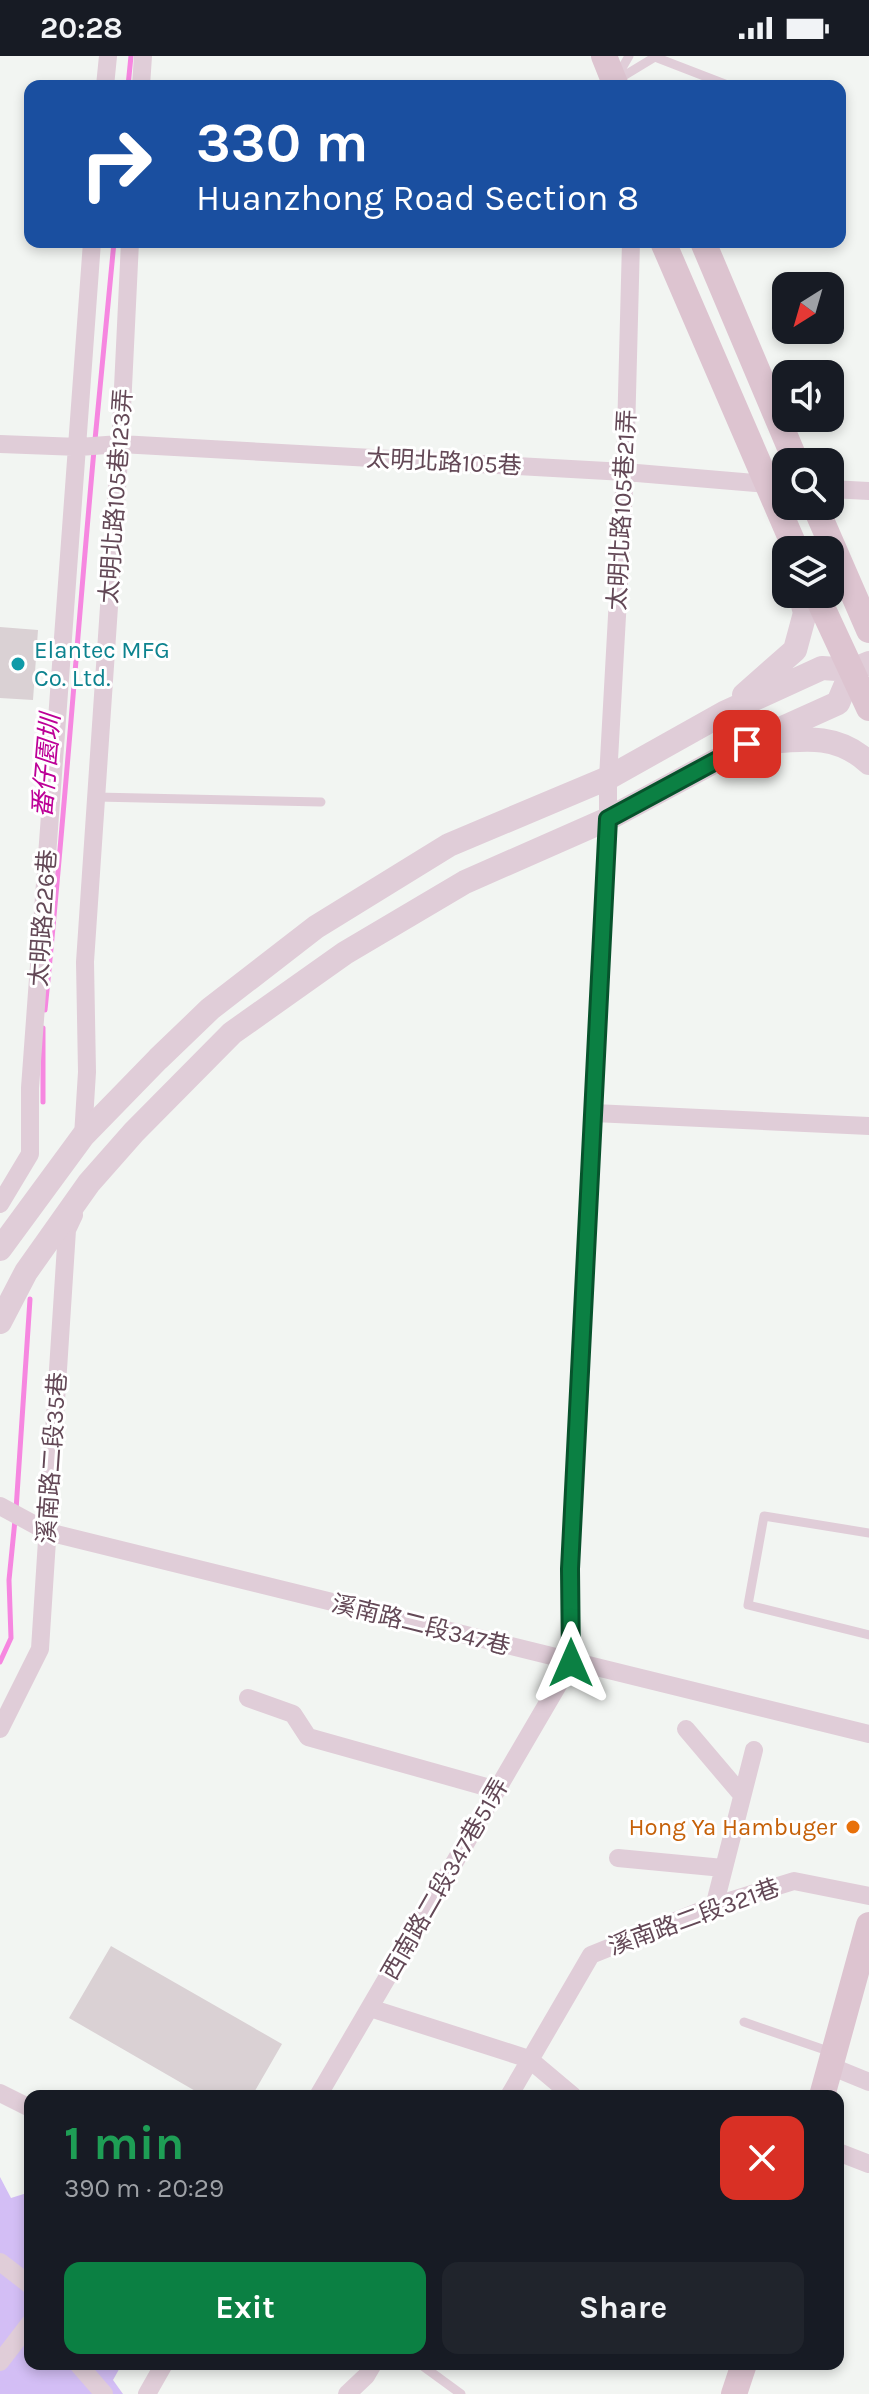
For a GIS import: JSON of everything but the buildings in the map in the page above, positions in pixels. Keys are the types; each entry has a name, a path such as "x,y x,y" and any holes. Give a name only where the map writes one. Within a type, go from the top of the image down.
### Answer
{"main road":[{"path":"604,56 613,80"},
{"path":"666,248 790,536"},
{"path":"706,248 790,448"},
{"path":"821,520 869,630"},
{"path":"825,608 860,666 869,708"},
{"path":"824,2090 869,1925"},
{"path":"734,2394 742,2370"}],"street":[{"path":"106,80 108,56"},
{"path":"141,80 143,56"},
{"name":"太明路226巷","path":"0,1204 30,1154 30,1088 92,248"},
{"name":"太明北路105巷123弄","path":"83,1136 87,1072 85,962 120,444 130,248"},
{"name":"太明北路105巷21弄","path":"571,1663 570,1569 625,472 631,248"},
{"name":"太明北路105巷","path":"0,444 79,447 120,444 625,472 768,488"},
{"path":"768,488 783,536"},
{"path":"844,490 869,491"},
{"path":"724,713 795,650 804,608"},
{"path":"0,1249 83,1136 210,1009 316,927 449,845 608,778 724,713 822,668 860,666"},
{"path":"0,1322 26,1272 89,1183 134,1132 232,1033 318,971 465,882 608,819 747,744 838,703 860,666"},
{"path":"747,744 807,738 848,745 869,763"},
{"path":"594,1113 869,1126"},
{"name":"溪南路二段35巷","path":"0,1729 40,1649 67,1230 89,1183"},
{"name":"溪南路二段347巷","path":"10,1511 48,1532 869,1734"},
{"name":"西南路二段347巷51弄","path":"322,2090 571,1663"},
{"path":"248,1698 293,1714 308,1737 497,1790"},
{"path":"686,1729 742,1795"},
{"path":"714,1907 754,1750"},
{"path":"618,1858 723,1868"},
{"name":"溪南路二段321巷","path":"512,2090 591,1955 714,1907 794,1881 869,1896"},
{"path":"370,2008 529,2059 566,2090"},
{"path":"832,2060 869,2082"},
{"path":"0,2093 24,2105"},
{"path":"844,2154 869,2164"},
{"path":"0,2262 24,2280"},
{"path":"0,2362 24,2331"},
{"path":"83,2370 104,2394"},
{"path":"147,2394 161,2370"},
{"path":"347,2394 370,2370"}],"lane":[{"path":"617,80 629,56"},
{"path":"621,80 655,57 714,80"},
{"path":"96,797 321,802"},
{"path":"869,1533 764,1516 748,1605 869,1635"},
{"path":"744,2022 832,2060"},
{"path":"428,2370 461,2394"}],"shaded area":[{"path":"0,2177 11,2198 24,2194 24,2370 119,2370 113,2380 123,2394 0,2394"}],"waterway":[{"name":"番仔園圳","path":"129,80 131,56"},
{"name":"番仔園圳","path":"95,440 113,248"},
{"name":"番仔園圳","path":"45,1010 94,450"},
{"name":"番仔園圳","path":"43,1028 43,1102"},
{"name":"番仔園圳","path":"16,1510 30,1299"},
{"name":"番仔園圳","path":"0,1662 11,1638 9,1580 15,1520"}],"place":[{"name":"Elantec MFG Co. Ltd.","path":"18,664"},
{"name":"Hong Ya Hambuger","path":"853,1827"}],"route":[{"path":"571,1663 570,1569 608,819 747,744"}]}
